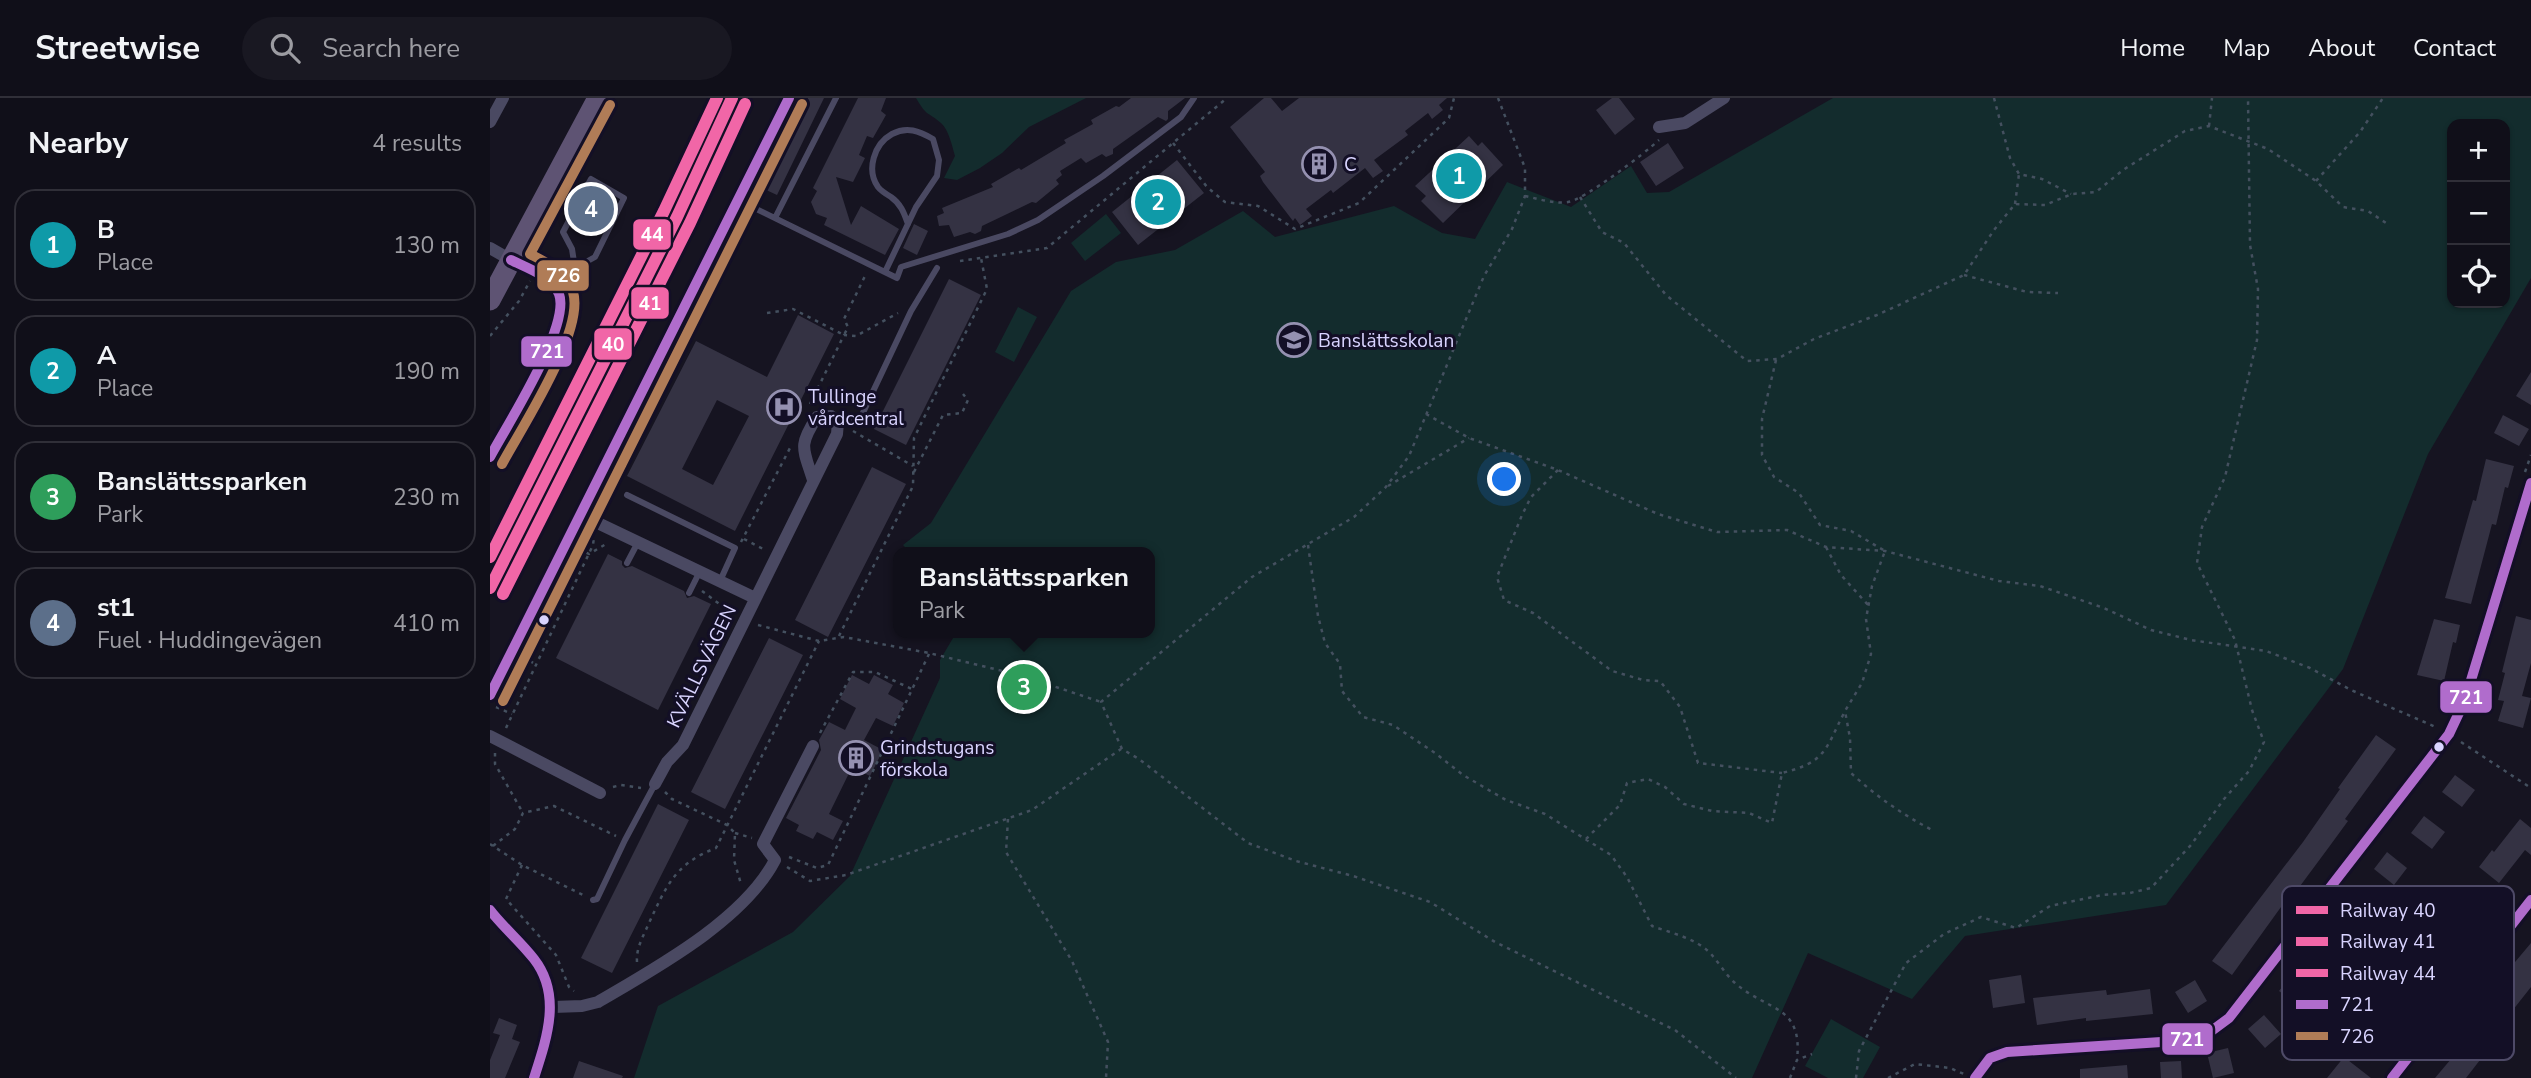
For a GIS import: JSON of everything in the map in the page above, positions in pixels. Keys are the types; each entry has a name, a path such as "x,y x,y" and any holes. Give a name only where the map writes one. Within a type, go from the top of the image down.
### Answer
{"main road":[{"path":"490,300 598,98"}],"street":[{"path":"490,122 503,98"},
{"path":"490,695 789,98"},
{"path":"1659,127 1685,123 1724,98"},
{"path":"490,248 511,260"},
{"path":"813,480 803,448 804,437 817,417 831,416 838,422"},
{"name":"KVÄLLSVÄGEN","path":"656,784 667,762 683,746 837,435 838,422"},
{"path":"2332,886 2449,734 2465,700 2528,477"},
{"name":"KVÄLLSVÄGEN","path":"580,515 635,548 696,579 719,582 755,598"},
{"path":"495,739 600,793"},
{"path":"553,1007 598,1002 741,907 765,879 775,860 763,844 813,746"},
{"path":"2514,922 2531,900"},
{"path":"490,910 536,960 547,979 553,1007 534,1078"},
{"path":"1975,1078 1990,1058 2007,1052 2177,1041 2206,1035 2230,1018 2282,951"},
{"path":"2392,1078 2406,1060"}],"lane":[{"path":"667,208 721,98"},
{"path":"775,218 836,98"},
{"path":"738,200 897,278 901,267 1008,234 1038,220 1103,176 1181,117 1194,98"},
{"path":"885,272 908,224 916,207 937,176 939,160 933,139 919,131 902,130 887,136 877,148 873,159 873,172 880,190 898,203 908,224"},
{"path":"556,286 574,262 572,250 563,232 592,179 624,198 595,257 586,262 574,262"},
{"path":"490,457 554,338 559,326 562,299 556,286 511,260"},
{"path":"838,422 860,419 911,311 937,268"},
{"path":"627,495 735,548 719,582"},
{"path":"627,563 635,548"},
{"path":"689,593 696,579"},
{"path":"593,900 597,899 656,784"}],"path":[{"path":"937,268 938,264 1047,248 1227,98"},
{"path":"1173,143 1207,187 1225,202 1258,206 1295,229 1359,203 1449,118 1454,98"},
{"path":"1101,702 1252,577 1354,517 1385,488 1409,456 1484,276 1512,229 1525,196 1525,168 1498,98"},
{"path":"1580,197 1602,232 1624,243 1666,295 1747,361 1777,359 1814,339 1877,315 1964,275 2015,204 2019,174 2010,158 1994,98"},
{"path":"2209,126 2212,98"},
{"path":"1856,1078 1859,1051 1906,963 1944,934 1981,917 2017,928 2050,906 2151,888 2191,845 2224,799 2249,771 2264,742 2252,710 2236,646 2197,563 2202,527 2225,477 2257,340 2258,289 2250,244 2248,98"},
{"path":"2316,181 2347,148 2383,98"},
{"path":"2015,204 2045,205 2072,194 2096,192 2123,170 2185,131 2209,126 2268,149 2316,181 2343,206 2368,211 2389,225"},
{"path":"1525,196 1553,202 1571,202 1659,141 1659,127"},
{"path":"2019,174 2042,179 2072,194"},
{"path":"838,638 913,486 914,438 987,289 981,258"},
{"path":"490,336 519,302 540,260"},
{"path":"767,313 793,309 844,335 848,327 844,319 873,267"},
{"path":"1964,275 2027,292 2058,293"},
{"path":"1777,359 1762,419 1762,454 1774,477 1799,493 1820,525 1851,531 1885,551"},
{"path":"913,473 943,415 962,413 968,400 963,394"},
{"path":"1426,414 1469,438 1558,470 1658,514 1717,532 1787,530 1826,547 1885,551 1999,581 2040,586 2104,608 2151,630 2191,640 2266,651 2310,668 2351,690 2440,729 2444,721"},
{"path":"838,422 913,466"},
{"path":"1385,488 1469,438"},
{"path":"2528,477 2531,455"},
{"path":"1558,470 1531,497 1522,515 1497,577 1504,600 1533,613 1612,671 1643,680 1660,681 1680,707 1698,763 1782,773 1822,757 1862,683 1871,654 1866,619 1885,551"},
{"path":"523,813 495,764 495,739 512,713 556,616 589,554 597,523"},
{"path":"744,539 778,556"},
{"path":"589,554 605,544 635,548"},
{"path":"1308,545 1318,616 1325,643 1340,664 1342,691 1363,717 1393,725 1484,788 1506,800 1545,814 1611,855 1627,877 1652,926 1690,940 1709,952 1734,982 1753,996 1782,1011 1797,1031 1797,1060 1790,1078"},
{"path":"1826,547 1841,575 1868,605"},
{"path":"696,579 744,622 819,641 844,637 929,653 1023,676 1101,702 1122,749 1139,759 1248,844 1430,902 1495,942 1675,1030 1736,1078"},
{"path":"643,974 636,953 665,887 679,869 696,856 716,848 819,641"},
{"path":"775,860 792,856 817,868 828,865 929,653"},
{"path":"505,698 530,661 535,664"},
{"path":"813,746 853,672 875,672 912,689"},
{"path":"490,704 512,713"},
{"path":"1845,711 1850,738 1851,773 1904,816 1934,831"},
{"path":"2449,734 2531,788"},
{"path":"775,860 810,881 846,875 1032,810 1122,749"},
{"path":"1586,839 1619,805 1627,783 1648,779 1665,787 1684,804 1712,811 1749,813 1772,823 1782,773"},
{"path":"600,793 606,785 644,789 656,784 672,799 727,825 735,832 734,860 743,895 747,899"},
{"path":"523,813 554,806 625,840"},
{"path":"523,813 515,829 491,845 522,865 593,900"},
{"path":"1008,819 1006,852 1072,961 1108,1042 1106,1078"},
{"path":"522,865 506,899 556,955 569,987 576,993 585,993 585,1005"},
{"path":"1797,1060 1812,1054"},
{"path":"1888,1078 1915,1064 1950,1068 1966,1075 1964,1078"}],"green space":[{"path":"916,98 1086,98 1029,127 1002,153 957,180 944,178 955,156 946,130 925,111"},
{"path":"1833,98 2531,98 2531,278 2428,454 2343,669 2166,905 1965,936 1912,999 1808,953 1752,1078 634,1078 658,1006 793,932 850,876 940,678 940,660 953,638 1155,638 1155,547 903,545 931,523 1071,291 1116,262 1175,250 1243,211 1275,237 1394,206 1442,233 1475,239 1507,182 1571,207 1631,166 1647,193 1669,192"},
{"path":"1106,214 1121,233 1085,261 1071,243"},
{"path":"1018,307 1037,317 1014,362 995,352"},
{"path":"1831,1019 1880,1047 1863,1078 1828,1078 1805,1066"}],"building":[{"path":"808,98 824,98 777,195 764,189"},
{"path":"858,98 886,98 881,111 886,115 873,138 867,136 859,155 865,158 853,182 836,177 851,225 861,206 899,229 885,255 824,225 827,218 816,214 811,202 817,191 813,188"},
{"path":"1131,98 1185,98 1168,111 1166,121 1158,117 1113,149 1113,154 1106,157 1102,154 1086,163 1081,158 1060,171 1062,175 1056,180 1059,184 1036,203 1032,202 982,226 981,231 975,234 970,232 954,237 949,225 939,226 937,216 944,213 942,208 993,187 991,184 1019,168 1021,170 1066,143 1064,140 1093,124 1091,120 1116,106 1119,107"},
{"name":"C","path":"1264,98 1271,98 1282,111 1299,98 1447,98 1439,105 1443,110 1432,119 1428,113 1405,131 1408,135 1374,160 1383,171 1373,178 1365,168 1333,193 1331,190 1306,209 1312,216 1300,225 1295,218 1293,221 1263,182 1260,176 1265,172 1230,127"},
{"path":"1612,98 1619,98 1635,119 1615,135 1596,110"},
{"path":"1469,136 1478,146 1482,142 1503,165 1443,223 1421,201 1426,196 1415,186"},
{"path":"1668,143 1684,168 1656,186 1640,162"},
{"path":"1177,160 1204,193 1138,245 1112,212"},
{"path":"914,224 928,231 917,255 903,248"},
{"path":"949,279 981,295 906,445 874,429"},
{"path":"798,315 834,334 735,531 627,476 696,341 767,377","holes":["717,400 749,416 713,485 682,469"]},
{"path":"2531,372 2531,405 2516,396"},
{"path":"2503,415 2529,429 2519,446 2494,433"},
{"path":"2486,459 2514,466 2508,488 2505,487 2496,525 2492,524 2471,604 2445,598 2473,500 2476,501"},
{"path":"872,467 906,484 828,637 795,620"},
{"path":"608,554 622,561 625,568 632,566 684,591 687,598 694,596 711,604 658,710 556,658"},
{"path":"2516,616 2531,620 2531,663 2522,696 2531,698 2523,728 2498,721 2504,701 2498,700 2505,673 2502,672"},
{"path":"2434,619 2460,625 2444,681 2417,675"},
{"path":"769,638 803,655 725,809 691,792"},
{"name":"Grindstugans förskola","path":"852,675 869,684 874,675 893,685 888,694 904,703 893,726 876,718 864,740 883,750 870,776 852,767 829,814 843,821 833,840 817,832 813,839 796,831 799,825 786,818 821,750 819,740 829,722 845,730 856,708 840,699"},
{"path":"2376,735 2396,749 2300,886 2282,886 2282,908 2232,975 2212,961 2303,842 2340,789 2338,788"},
{"path":"2455,775 2475,790 2462,807 2442,792"},
{"path":"658,804 689,820 612,973 581,958"},
{"path":"2424,816 2445,832 2432,849 2411,833"},
{"path":"2520,819 2531,828 2531,855 2525,850 2499,883 2479,867"},
{"path":"2387,852 2407,868 2394,885 2374,869"},
{"path":"2531,943 2531,987 2514,1009 2514,963"},
{"path":"2021,975 2025,1003 1993,1008 1989,980"},
{"path":"2195,980 2207,1001 2188,1013 2175,992"},
{"path":"2150,989 2153,1014 2086,1021 2086,1018 2037,1025 2033,998 2106,990 2107,995"},
{"path":"2264,1015 2281,1034 2265,1048 2248,1029"},
{"path":"499,1018 517,1025 512,1039 520,1042 505,1078 490,1078 490,1060 500,1035 493,1033"},
{"path":"2228,1048 2234,1073 2213,1078 2207,1053"},
{"path":"2342,1060 2348,1060 2371,1078 2327,1078"},
{"path":"2450,1060 2480,1060 2466,1078 2435,1078"},
{"path":"579,1061 623,1076 573,1078"},
{"path":"2181,1061 2182,1078 2161,1078 2160,1062"},
{"path":"2127,1065 2128,1078 2080,1078 2080,1069"}],"rail line":[{"name":"44","path":"490,557 664,211 717,98"},
{"name":"40","path":"490,588 677,217 732,98"},
{"name":"41","path":"503,594 690,223 745,104"}],"transit line":[{"name":"721","path":"490,695 789,98"},
{"name":"726","path":"503,701 802,104"},
{"name":"726","path":"502,464 550,379 570,330 574,309 573,292 566,279 556,269 530,254 610,105"},
{"name":"721","path":"490,457 547,351 560,309 559,294 551,282 511,260"},
{"name":"721","path":"2331,886 2449,734 2465,700 2531,483"},
{"name":"721","path":"2514,922 2531,900"},
{"name":"721","path":"490,910 534,959 548,987 550,1002 547,1032 534,1078"},
{"name":"721","path":"1975,1078 1990,1058 2007,1052 2177,1041 2206,1035 2229,1018 2282,950"},
{"name":"721","path":"2392,1078 2406,1060"}],"place":[{"name":"C","path":"1319,164"},
{"name":"B","path":"1459,176"},
{"name":"A","path":"1158,202"},
{"name":"st1","path":"591,209"},
{"name":"Banslättsskolan","path":"1294,340"},
{"name":"Tullinge vårdcentral","path":"784,407"},
{"name":"Banslättssparken","path":"1024,687"},
{"name":"Grindstugans förskola","path":"856,758"}]}
